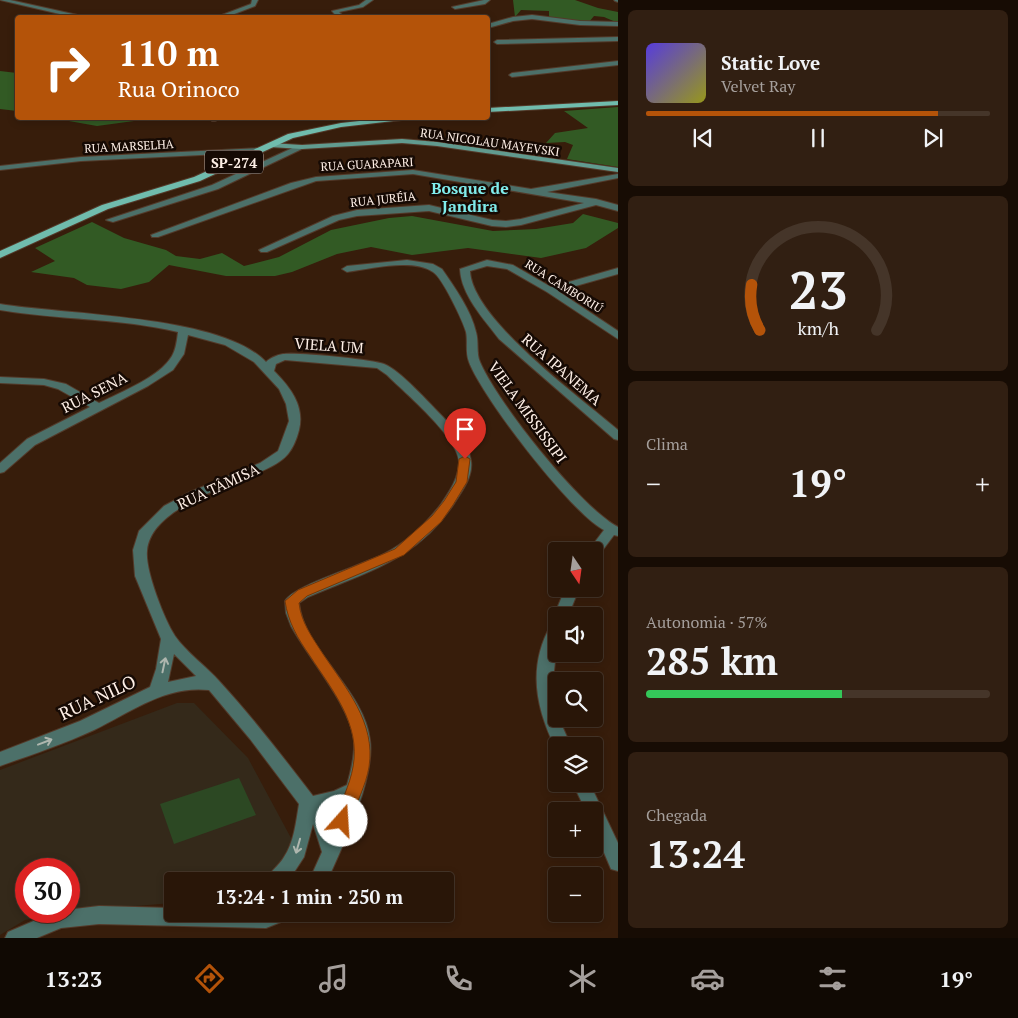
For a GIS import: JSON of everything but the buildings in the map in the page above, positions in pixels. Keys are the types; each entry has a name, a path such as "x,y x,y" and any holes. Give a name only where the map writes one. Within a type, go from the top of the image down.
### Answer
{"main road":[{"path":"490,110 618,103"},
{"name":"SP-274","path":"0,255 51,230 105,207 197,179 291,136 316,129 386,120"}],"street":[{"path":"37,15 40,0"},
{"path":"225,15 253,5 255,0"},
{"path":"339,15 336,11 361,6 370,0"},
{"path":"455,7 483,3 487,0"},
{"path":"1,1 69,15"},
{"path":"56,13 62,15"},
{"path":"490,26 524,17 580,23 618,24"},
{"path":"497,42 618,39"},
{"path":"512,75 618,63"},
{"name":"RUA NICOLAU MAYEVSKI","path":"270,145 302,147 402,141 437,144 618,170"},
{"path":"110,220 215,187 302,147"},
{"name":"RUA MARSELHA","path":"0,168 80,159 259,150"},
{"name":"RUA GUARAPARI","path":"154,235 232,209 294,184 316,179 413,172 531,192 618,176"},
{"path":"531,192 596,202 618,208"},
{"name":"RUA JURÉIA","path":"264,250 336,218 356,213 429,208 492,223 506,224 521,222 596,202"},
{"name":"VIELA MISSISSIPI","path":"347,269 411,263 432,266 439,271 468,323 471,332 474,361 488,384 514,422 559,480 589,513 615,531"},
{"name":"RUA CAMBORIÚ","path":"490,321 464,275 465,269 474,265 498,264 510,267 550,290 618,336"},
{"path":"550,290 618,271"},
{"name":"RUA TÂMISA","path":"0,307 30,312 156,324 184,330 229,343 258,360 284,388 292,404 295,421 291,436 283,453 264,466 195,495 169,510 146,531 140,550 142,576 169,639 214,684 256,734 320,818 331,852"},
{"name":"RUA TÂMISA","path":"0,313 30,312"},
{"name":"RUA IPANEMA","path":"490,321 503,337 618,436"},
{"name":"RUA SENA","path":"0,469 31,442 144,384 170,368 179,354 184,330"},
{"name":"VIELA UM","path":"269,370 272,362 276,359 294,356 369,363 380,366 391,373 445,427 459,446 465,459 462,482 437,519 400,552 303,593 292,601 293,614 303,635 354,714 362,741 361,768 353,790"},
{"path":"0,380 44,382 62,386 98,408"},
{"path":"603,543 615,531"},
{"path":"157,691 164,669 169,639"},
{"path":"548,654 543,683 545,705 559,737"},
{"name":"RUA NILO","path":"0,759 86,726 157,691 192,682 214,684"},
{"path":"284,872 294,860 308,804 337,798 353,790"},
{"path":"322,872 353,790"},
{"path":"586,792 618,863"},
{"path":"15,938 60,919 100,915 164,915"}],"shaded area":[{"path":"177,703 194,703 248,758 291,838 291,851 281,865 269,872 164,872 164,904 80,911 80,858 15,858 15,923 20,923 0,935 0,770"}],"green space":[{"path":"513,0 575,0 598,8 618,12 618,23 604,17 594,16 589,22 549,17 549,11 521,10 515,17"},
{"path":"0,71 15,73 15,111 0,109"},
{"path":"618,107 618,167 567,159 573,145 565,142 546,143 555,133 588,128 564,111"},
{"path":"63,120 136,120 134,121 97,126"},
{"path":"583,214 618,223 618,228 586,248 541,258 468,248 412,255 371,247 337,254 292,272 275,276 226,276 169,265 149,282 121,289 87,285 74,278 31,272 55,261 35,248 92,222 124,238 166,250 176,256 200,259 222,253 244,266 279,257 331,230 389,218 412,216 493,231 536,229 573,223"},
{"path":"239,778 256,815 174,844 160,804"}],"district":[{"name":"Bosque de Jandira","path":"470,197"}],"route":[{"path":"342,821 361,768 362,741 354,714 303,635 293,614 292,601 303,593 400,552 437,519 449,503 462,482 465,459"}]}
